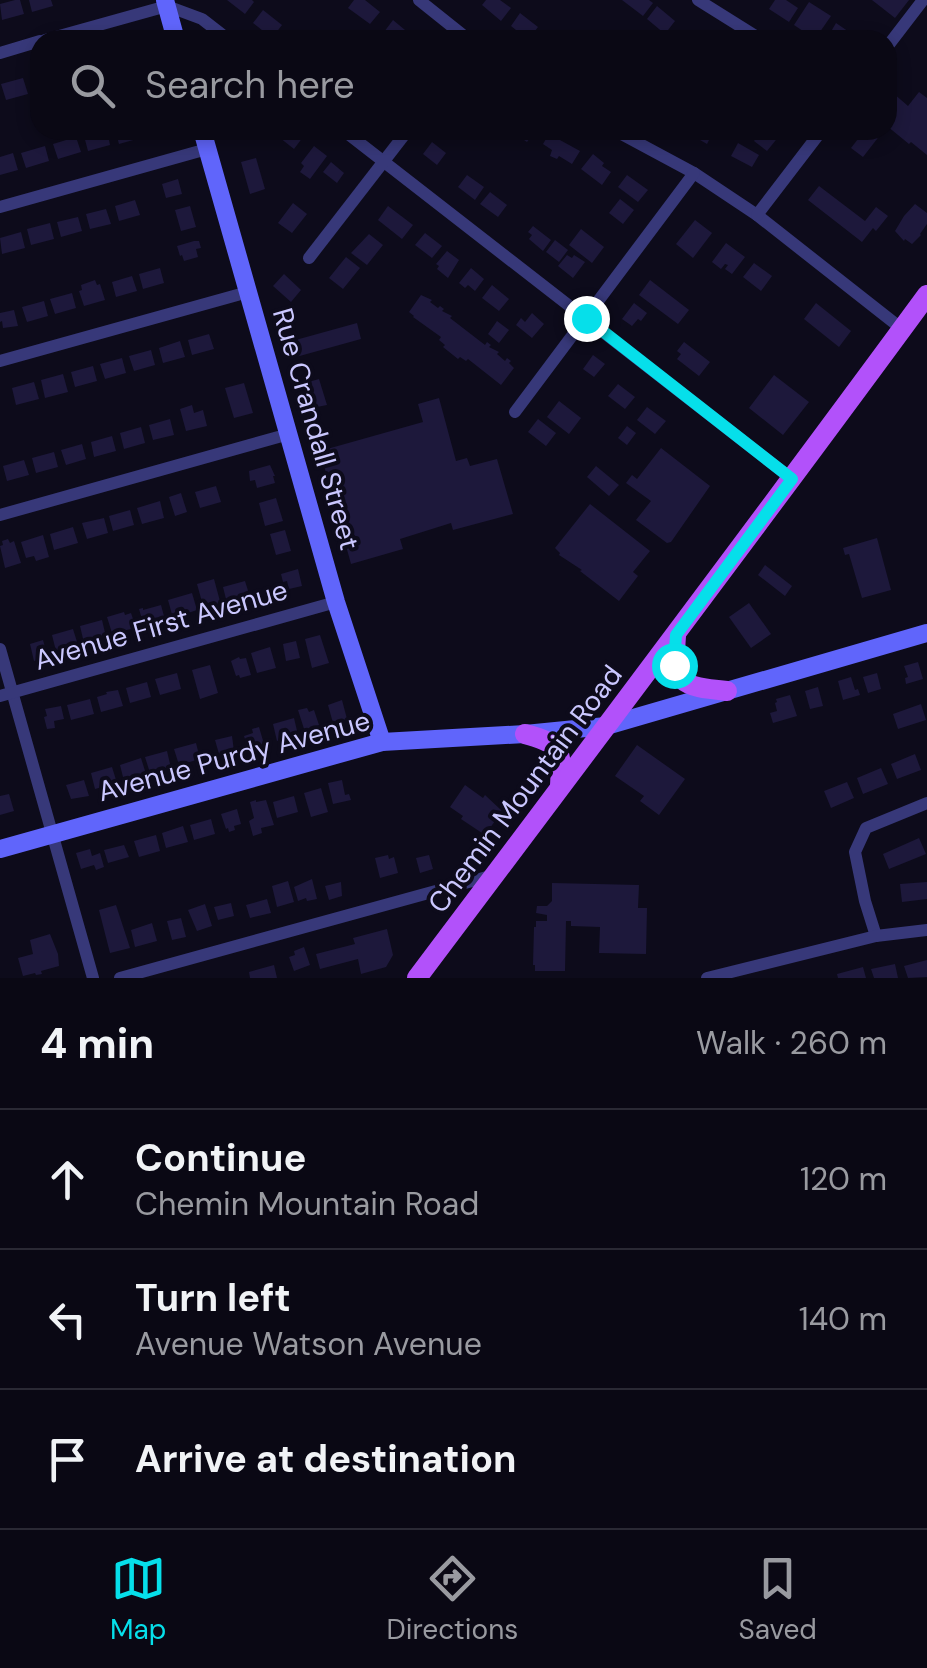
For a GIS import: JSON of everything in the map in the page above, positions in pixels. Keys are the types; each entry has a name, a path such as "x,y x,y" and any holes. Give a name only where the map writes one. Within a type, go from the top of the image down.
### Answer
{"main road":[{"name":"Chemin Mountain Road","path":"417,978 927,295"},
{"path":"676,635 674,665 680,679 693,688 727,692"},
{"path":"524,734 548,740 562,757 560,786"}],"street":[{"path":"419,0 456,30"},
{"path":"698,0 746,30"},
{"path":"897,33 923,0"},
{"path":"166,3 173,30"},
{"path":"78,30 166,3 202,19 216,30"},
{"path":"0,52 30,44"},
{"name":"Rue Crandall Street","path":"205,140 336,602 382,742"},
{"path":"356,140 792,479"},
{"path":"308,258 400,140"},
{"path":"633,140 694,173 757,214 902,328"},
{"path":"757,214 814,140"},
{"path":"0,206 207,149"},
{"path":"514,412 694,173"},
{"path":"0,361 248,292"},
{"path":"0,514 289,434"},
{"name":"Avenue First Avenue","path":"6,694 336,602"},
{"name":"Avenue Purdy Avenue","path":"0,849 382,742 606,726 927,632"},
{"path":"0,649 6,694 53,834 93,978"},
{"path":"876,936 856,852 866,828 927,803"},
{"path":"120,978 494,875"},
{"path":"706,978 876,936 927,930"}],"building":[{"path":"20,0 24,14 2,20 0,4"},
{"path":"29,0 51,0 53,6 32,12"},
{"path":"227,0 252,0 254,2 245,14"},
{"path":"354,0 365,0 380,12 370,24 348,8"},
{"path":"486,0 500,0 511,8 501,21 482,5"},
{"path":"622,0 649,0 653,3 643,16"},
{"path":"775,0 786,0 798,8 789,22 769,9"},
{"path":"872,0 909,0 895,18"},
{"path":"809,2 831,16 821,30 802,30 794,25"},
{"path":"657,6 675,21 668,30 660,30 647,19"},
{"path":"263,10 282,25 278,30 262,30 253,23"},
{"path":"520,13 538,27 516,30 511,26"},
{"path":"393,20 405,30 386,30"},
{"path":"23,78 28,94 6,100 1,84"},
{"path":"919,92 927,98 927,155 897,134 897,96 908,106"},
{"path":"77,140 81,152 58,159 53,144"},
{"path":"85,140 109,140 110,145 88,151"},
{"path":"283,140 301,140 294,149"},
{"path":"545,140 560,140 580,151 572,164 559,156 550,156 552,150 543,144"},
{"path":"755,140 776,140 767,151"},
{"path":"857,140 876,140 863,157 851,148"},
{"path":"432,142 446,153 437,165 423,154"},
{"path":"738,143 759,155 752,167 731,156"},
{"path":"45,146 49,161 26,168 21,153"},
{"path":"314,146 327,156 310,179 300,172 304,166 301,163"},
{"path":"13,153 18,170 0,175 0,157"},
{"path":"593,154 611,172 602,185 581,169"},
{"path":"256,158 265,189 250,194 241,162"},
{"path":"331,162 344,173 337,183 323,172"},
{"path":"467,175 484,187 475,200 458,187"},
{"path":"627,175 648,190 638,202 618,187"},
{"path":"178,179 182,194 166,198 162,184"},
{"path":"819,186 865,221 876,207 888,216 862,242 808,200"},
{"path":"490,192 507,205 498,217 480,204"},
{"path":"620,199 634,210 623,224 609,213"},
{"path":"135,200 140,215 119,221 115,206"},
{"path":"293,203 307,214 292,233 278,223"},
{"path":"915,204 927,213 927,224 912,244 895,231"},
{"path":"190,206 196,227 181,231 175,210"},
{"path":"388,206 413,225 402,239 378,220"},
{"path":"106,209 111,224 90,229 86,214"},
{"path":"78,217 82,231 61,237 57,222"},
{"path":"695,220 712,233 693,258 676,244"},
{"path":"50,223 54,239 31,245 27,229"},
{"path":"533,226 551,240 543,251 529,239 532,235 528,232"},
{"path":"581,229 604,247 592,263 569,245"},
{"path":"21,232 25,248 2,254 0,238"},
{"path":"425,233 442,246 432,258 415,245"},
{"path":"369,234 383,245 367,265 351,253"},
{"path":"555,240 568,250 559,262 546,252"},
{"path":"199,241 201,248 196,249 198,257 184,261 177,246"},
{"path":"726,243 745,257 732,274 725,269 728,265 721,269 712,262"},
{"path":"447,251 459,260 448,278 436,264"},
{"path":"567,255 585,262 573,278 558,266"},
{"path":"346,257 360,268 343,289 329,278"},
{"path":"754,263 772,276 761,291 743,277"},
{"path":"160,268 164,283 143,289 139,274"},
{"path":"471,268 484,279 475,291 459,283"},
{"path":"284,274 301,290 291,302 273,286"},
{"path":"132,276 137,291 116,297 112,282"},
{"path":"95,280 105,300 84,306 81,285"},
{"path":"650,280 689,310 678,324 639,295"},
{"path":"492,285 509,299 499,311 482,298"},
{"path":"72,293 76,308 55,314 50,299"},
{"path":"421,295 444,309 485,345 491,345 505,361 511,361 514,368 501,385 468,359 458,359 443,347 441,337 413,317 409,312"},
{"path":"44,301 48,316 27,322 22,307"},
{"path":"634,303 647,313 632,326 622,319"},
{"path":"816,303 851,331 839,347 804,319"},
{"path":"14,310 18,326 3,328 0,313"},
{"path":"532,313 544,324 532,338 516,325"},
{"path":"497,321 509,330 499,343 488,334"},
{"path":"357,323 361,339 296,357 292,341"},
{"path":"209,334 214,349 192,355 188,340"},
{"path":"180,341 185,357 163,363 159,348"},
{"path":"684,342 710,362 699,376 677,359 681,354 677,351"},
{"path":"151,350 155,365 134,371 129,356"},
{"path":"593,355 605,364 594,377 583,369"},
{"path":"122,358 126,373 105,379 100,364"},
{"path":"93,366 97,381 75,387 71,372"},
{"path":"63,374 68,392 45,398 41,380"},
{"path":"774,375 809,402 783,435 749,408"},
{"path":"319,379 327,405 312,408 305,383"},
{"path":"34,382 39,399 16,405 12,388"},
{"path":"244,383 253,413 234,418 225,388"},
{"path":"618,384 635,397 625,409 608,396"},
{"path":"439,398 456,461 467,458 470,466 497,459 513,514 453,530 451,523 400,539 403,549 351,564 320,451 423,422 418,404"},
{"path":"559,401 581,418 569,434 547,417"},
{"path":"192,405 194,413 203,410 207,426 186,431 180,409"},
{"path":"647,407 666,421 655,434 637,420"},
{"path":"170,419 174,435 153,440 149,425"},
{"path":"538,419 556,433 546,446 528,432"},
{"path":"627,426 636,433 627,445 618,438"},
{"path":"141,427 145,443 124,449 120,433"},
{"path":"112,436 116,451 94,457 91,442"},
{"path":"82,444 86,459 66,465 61,450"},
{"path":"661,448 710,486 667,543 636,520 651,501 626,483 632,475 637,479"},
{"path":"54,452 58,467 36,473 32,458"},
{"path":"24,460 29,475 7,481 3,466"},
{"path":"270,465 275,483 257,488 255,480 250,481 249,471"},
{"path":"596,466 619,485 609,496 587,477"},
{"path":"216,486 221,502 200,508 195,492"},
{"path":"181,493 187,512 175,516 169,497"},
{"path":"276,498 283,521 265,526 259,503"},
{"path":"160,501 164,518 142,524 137,508"},
{"path":"590,504 650,551 633,572 638,576 619,601 555,548"},
{"path":"130,510 134,525 113,531 109,516"},
{"path":"104,518 108,533 87,539 82,523"},
{"path":"73,527 78,543 54,550 50,534"},
{"path":"285,530 291,551 276,555 270,534"},
{"path":"43,535 49,557 36,561 34,556 26,558 21,542"},
{"path":"877,538 891,590 862,598 849,554 845,555 843,548"},
{"path":"8,539 10,543 14,541 21,563 5,568 0,546"},
{"path":"765,565 792,586 785,596 758,575"},
{"path":"298,569 302,586 289,589 281,574"},
{"path":"214,579 221,605 204,609 197,584"},
{"path":"245,581 250,597 227,603 223,587"},
{"path":"192,593 197,610 173,618 168,600"},
{"path":"749,603 771,634 751,648 729,617"},
{"path":"161,605 165,620 144,626 139,609"},
{"path":"131,613 136,628 112,633 107,617"},
{"path":"102,620 106,637 84,643 80,626"},
{"path":"73,629 78,645 56,651 52,635"},
{"path":"320,635 329,663 312,668 305,639"},
{"path":"43,640 48,658 34,661 30,644"},
{"path":"296,641 300,658 286,661 283,644"},
{"path":"270,647 276,668 257,673 251,653"},
{"path":"246,658 251,675 236,676 231,661"},
{"path":"918,662 923,679 906,684 904,666"},
{"path":"210,665 218,693 200,699 192,670"},
{"path":"177,673 181,689 160,695 155,679"},
{"path":"877,673 881,689 868,693 863,677"},
{"path":"851,677 860,695 843,700 838,681"},
{"path":"147,682 151,697 130,703 126,688"},
{"path":"818,687 823,706 810,709 805,691"},
{"path":"118,690 123,706 101,712 97,697"},
{"path":"790,695 797,716 773,723 770,713 777,711 776,699"},
{"path":"90,699 94,714 71,720 67,705"},
{"path":"342,700 347,719 333,723 328,705"},
{"path":"921,704 926,720 898,729 893,714"},
{"path":"61,706 64,719 54,721 55,728 47,729 45,709"},
{"path":"307,708 309,712 314,710 319,725 305,732 298,710"},
{"path":"294,718 298,735 277,741 273,724"},
{"path":"259,727 264,744 248,749 244,736"},
{"path":"232,736 234,751 219,754 215,740"},
{"path":"196,743 200,759 179,765 174,749"},
{"path":"637,745 685,779 659,815 640,801 644,796 615,776"},
{"path":"167,751 171,768 150,773 145,757"},
{"path":"915,754 921,770 897,779 891,764"},
{"path":"141,758 146,774 124,781 120,765"},
{"path":"112,767 117,783 95,789 91,773"},
{"path":"881,768 888,784 863,794 857,778"},
{"path":"84,780 89,796 71,799 66,785"},
{"path":"342,780 345,795 349,794 351,800 333,804 328,783"},
{"path":"847,782 854,798 831,808 824,791"},
{"path":"465,785 483,798 485,795 502,811 485,835 450,807"},
{"path":"321,788 328,812 311,817 304,793"},
{"path":"9,794 14,811 0,815 0,796"},
{"path":"294,796 298,812 277,818 273,802"},
{"path":"266,800 274,825 261,828 262,833 253,836 250,802"},
{"path":"237,809 241,824 229,832 221,814"},
{"path":"211,819 215,834 194,840 190,825"},
{"path":"183,826 188,842 166,848 162,833"},
{"path":"156,835 160,851 139,857 134,841"},
{"path":"919,838 926,854 889,869 883,854"},
{"path":"124,845 129,857 108,863 104,850"},
{"path":"90,849 92,856 100,853 104,867 81,869 76,853"},
{"path":"388,855 389,859 394,857 398,873 380,878 375,858"},
{"path":"429,855 433,869 420,873 416,858"},
{"path":"312,879 317,899 298,901 294,887"},
{"path":"288,881 294,902 277,907 272,886"},
{"path":"341,882 342,896 329,900 325,886"},
{"path":"927,882 927,899 902,902 900,884"},
{"path":"552,883 639,885 638,908 647,908 646,954 599,953 600,927 571,926 571,921 566,921 565,971 535,971 534,927 536,921 547,921 547,915 536,913 537,906 547,906 552,901"},
{"path":"267,899 271,913 250,918 246,905"},
{"path":"231,903 234,916 218,920 214,907"},
{"path":"205,904 212,926 197,931 188,910"},
{"path":"116,905 130,948 110,953 99,910"},
{"path":"181,918 186,937 172,940 167,921"},
{"path":"152,923 157,941 135,947 131,930"},
{"path":"387,929 393,955 386,967 361,974 358,959 320,969 316,954 355,944 353,938"},
{"path":"50,934 59,966 41,971 42,974 23,976 18,958 33,954 30,940"},
{"path":"304,947 310,965 294,971 289,957"},
{"path":"927,960 927,977 908,978 904,966"},
{"path":"895,964 898,978 874,978 871,969"},
{"path":"274,965 277,978 250,978 249,972"},
{"path":"863,967 866,978 838,978 837,974"}],"route":[{"path":"586,318 792,479 676,635 674,665"}]}
